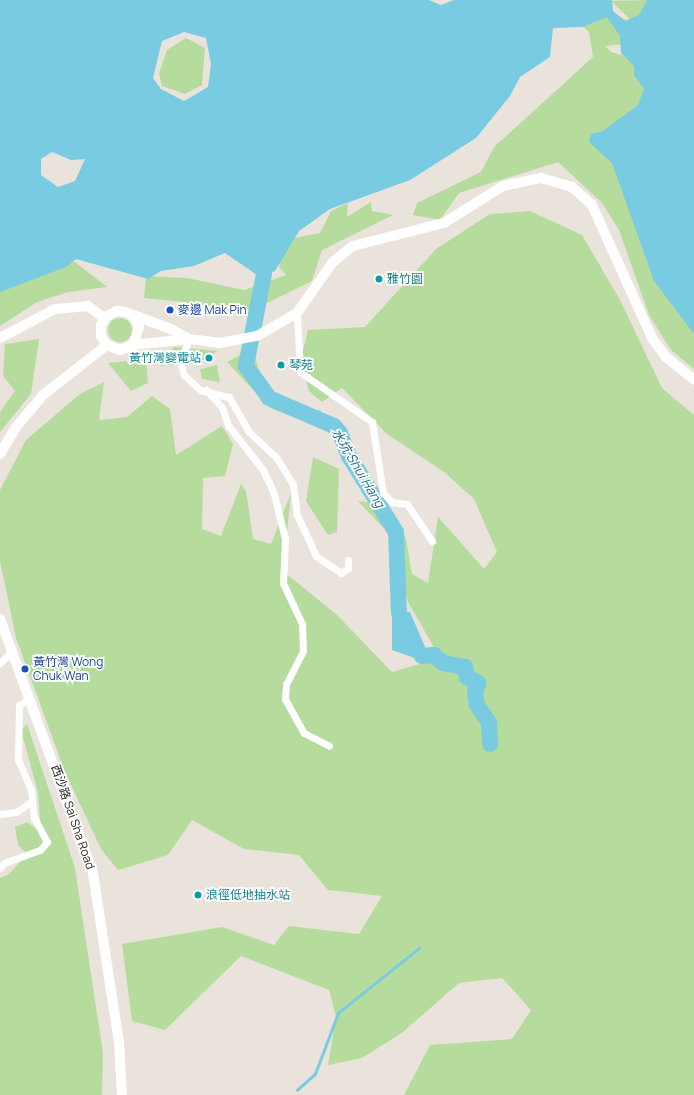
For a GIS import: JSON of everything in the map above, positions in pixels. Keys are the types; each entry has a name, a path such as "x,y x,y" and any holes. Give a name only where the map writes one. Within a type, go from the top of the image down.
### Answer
{"main road":[{"path":"189,339 132,315 117,312 105,318 100,332 107,346 120,350 133,345 189,339 220,343 246,340 257,336 297,313 333,262 353,246 450,220 513,182 553,180 577,191 592,205 652,338 666,358 694,380"},
{"path":"0,338 55,309 88,306 105,318"},
{"path":"132,315 139,327 133,345"},
{"path":"0,454 16,427 42,395 107,346"},
{"name":"西沙路 Sai Sha Road","path":"0,619 92,874 119,1042 122,1095"}],"street":[{"path":"297,313 300,372 372,422 383,493 392,502 407,504 432,541"},
{"path":"189,339 180,361 184,375 206,390 222,407 228,425 262,470 274,494 285,539 283,584 302,624 303,651 286,684 285,699 304,733 329,746"},
{"path":"206,390 229,397 249,432 276,457 293,484 297,514 316,556 341,573 348,568 348,560"},
{"path":"0,663 12,651"},
{"path":"0,868 46,845 46,836 34,818 30,784 18,762 16,733 20,704 29,698"},
{"path":"0,814 21,810 31,802"}],"green space":[{"path":"648,0 649,6 633,22 611,1"},
{"path":"601,5 634,25 640,42 605,46 611,52 633,58 653,90 694,291 694,369 671,350 649,315 619,230 602,203 558,162 459,193 440,220 413,215 417,203 481,172 494,147 593,57 589,32 570,14"},
{"path":"186,38 205,48 202,85 185,94 162,86 159,73 167,50"},
{"path":"371,202 372,211 393,215 322,250 312,281 261,306 239,313 202,304 144,298 146,276 187,278 244,290 286,275 279,267 284,240 320,233 331,211 348,203 347,217"},
{"path":"530,211 582,235 620,300 662,388 694,415 694,1095 404,1095 430,1045 512,1039 531,1010 502,978 459,983 403,1032 362,1058 328,1065 336,1017 329,990 241,956 165,1030 132,1021 122,944 222,927 274,945 289,926 359,934 382,896 328,890 299,855 244,849 192,820 168,855 118,870 101,849 65,772 16,638 0,561 0,490 26,440 80,394 104,382 99,420 127,417 152,396 170,409 176,455 222,426 233,444 225,476 203,478 202,529 221,536 241,484 246,491 253,539 271,544 291,493 283,571 337,615 392,672 440,658 408,602 393,538 358,501 388,505 406,539 412,574 428,583 438,517 484,569 497,552 474,499 444,472 387,434 342,388 322,402 309,391 301,359 308,330 365,327 436,249 490,214"},
{"path":"17,261 75,262 107,287 68,292 37,302 0,326 0,267"},
{"path":"120,318 128,322 132,330 128,338 120,342 112,338 108,330 112,322"},
{"path":"39,339 31,394 0,432 0,412 15,391 3,376 5,344"},
{"path":"174,347 218,351 199,362 159,366"},
{"path":"252,349 267,393 306,411 321,410 319,427 270,408 227,362"},
{"path":"146,359 148,383 131,391 108,363"},
{"path":"217,365 220,382 202,379 200,369"},
{"path":"313,457 339,469 337,532 328,535 306,501"},
{"path":"27,724 75,868 103,1053 102,1095 0,1095 0,878 8,875 27,854 18,845 15,827 27,822 41,832 38,793 21,730"}],"water":[{"path":"0,0 429,0 441,5 454,0 612,0 613,11 625,21 639,15 647,0 694,0 694,334 654,281 612,163 589,142 591,134 603,131 638,105 644,89 634,75 634,66 621,53 620,36 607,17 583,27 553,28 550,57 520,77 510,96 476,138 410,180 330,209 299,231 275,271 260,277 225,253 194,266 161,271 148,279 76,259 66,267 0,292","holes":["184,32 206,38 211,64 208,87 184,101 161,89 153,78 162,41","52,152 71,160 85,159 75,181 58,187 41,175 41,159"]},
{"path":"392,612 410,612 428,654 423,661 392,650"}],"waterway":[{"name":"水坑 Shui Hang","path":"264,274 246,366 269,398 334,426 340,433 349,456 396,532 399,613"},
{"path":"422,656 434,655 443,663 465,667 467,677 478,683 475,693 477,705 489,723 490,744"},
{"path":"297,1090 315,1074 338,1013 419,948"}],"place":[{"name":"雅竹園","path":"379,279"},
{"name":"麥邊 Mak Pin","path":"170,310"},
{"name":"黃竹灣變電站","path":"209,358"},
{"name":"琴苑","path":"281,365"},
{"name":"黃竹灣 Wong Chuk Wan","path":"25,669"},
{"name":"浪徑低地抽水站","path":"198,895"}]}
